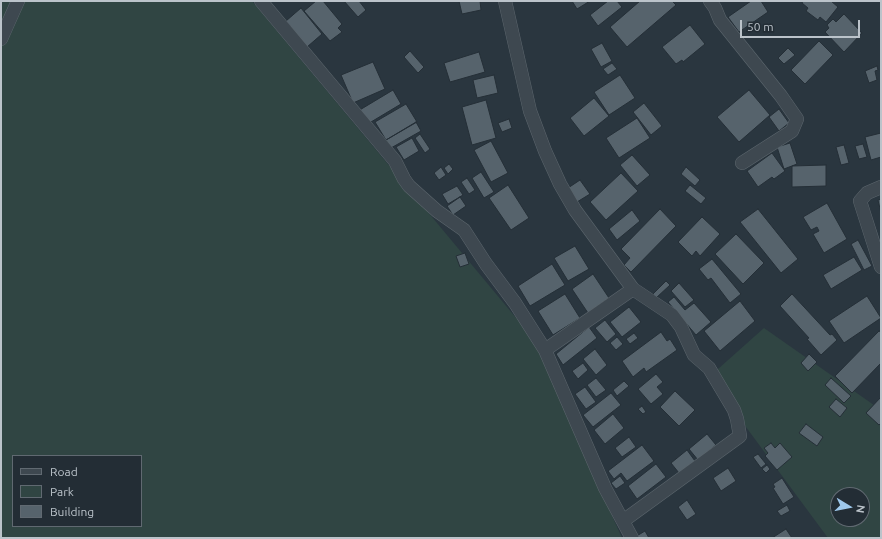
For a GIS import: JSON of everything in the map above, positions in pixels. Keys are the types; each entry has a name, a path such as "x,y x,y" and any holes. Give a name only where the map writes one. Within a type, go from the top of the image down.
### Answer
{"street":[{"path":"1,38 18,1"},
{"path":"505,1 530,111 545,151 560,184 575,210 633,289 672,315 681,327 694,355 709,368 734,410 740,436 623,522"},
{"path":"710,1 720,20 776,90 797,119 792,131 742,163"},
{"path":"266,2 395,161 404,179 410,186 437,211 464,230 486,264 515,303 545,350 605,488 632,538"},
{"path":"881,187 867,193 860,202 881,267"},
{"path":"545,350 633,289"}],"green space":[{"path":"1,1 252,1 532,337 622,538 1,538"},
{"path":"764,328 881,410 881,538 828,538 709,377"}],"building":[{"path":"316,1 323,1 342,24 338,28 342,32 330,41 304,11"},
{"path":"344,1 359,1 366,10 358,17"},
{"path":"459,1 480,1 481,10 462,14"},
{"path":"572,1 590,1 577,9"},
{"path":"608,1 617,1 622,7 598,26 590,15"},
{"path":"640,1 672,1 676,5 627,47 610,27"},
{"path":"751,1 761,1 768,12 739,32 728,17"},
{"path":"803,1 831,1 838,7 826,22 820,17 818,20 806,11 808,8 802,3"},
{"path":"301,8 322,34 307,47 286,21"},
{"path":"844,14 862,33 844,52 825,32 829,28 827,25 833,19 836,22"},
{"path":"690,25 705,44 683,62 682,60 676,64 662,47"},
{"path":"819,41 833,55 805,84 791,70"},
{"path":"602,43 612,61 601,67 591,49"},
{"path":"788,48 795,55 784,64 778,58"},
{"path":"410,51 424,67 418,73 404,57"},
{"path":"479,52 485,72 450,82 444,63"},
{"path":"373,62 385,89 353,103 341,75"},
{"path":"612,63 617,69 608,75 603,69"},
{"path":"877,66 878,70 875,71 877,80 869,83 865,71"},
{"path":"494,75 498,93 477,98 473,80"},
{"path":"620,75 635,98 609,115 594,92"},
{"path":"393,90 401,104 366,125 358,111"},
{"path":"749,90 770,115 739,142 717,117"},
{"path":"594,98 609,116 584,136 570,118"},
{"path":"486,100 496,138 472,145 462,107"},
{"path":"644,103 662,126 651,135 633,112"},
{"path":"406,104 417,122 386,140 375,122"},
{"path":"779,109 789,123 779,131 769,117"},
{"path":"637,118 650,138 619,158 606,138"},
{"path":"509,119 512,128 502,132 498,123"},
{"path":"416,122 421,131 391,148 386,140"},
{"path":"881,133 881,157 871,160 865,137"},
{"path":"420,134 430,149 425,153 415,138"},
{"path":"412,138 419,151 404,160 396,147"},
{"path":"491,141 508,173 491,182 474,150"},
{"path":"790,143 797,164 784,169 777,147"},
{"path":"863,144 867,157 859,159 855,146"},
{"path":"844,145 849,163 841,165 836,147"},
{"path":"772,153 785,171 774,179 772,177 758,187 747,171"},
{"path":"632,155 650,175 637,186 620,165"},
{"path":"449,164 453,169 448,174 444,168"},
{"path":"826,165 826,186 792,187 792,166"},
{"path":"441,167 446,175 439,180 434,173"},
{"path":"686,167 700,180 695,186 681,174"},
{"path":"481,172 494,192 484,198 472,178"},
{"path":"621,173 638,191 606,220 590,202"},
{"path":"467,178 475,190 469,194 461,182"},
{"path":"580,180 590,194 577,202 568,188"},
{"path":"508,185 529,218 511,230 489,198"},
{"path":"690,185 706,198 701,204 685,191"},
{"path":"457,186 463,195 448,204 442,194"},
{"path":"460,197 466,206 453,215 447,206"},
{"path":"881,199 881,213 878,200"},
{"path":"827,203 847,239 824,253 813,234 819,231 817,227 811,230 803,217"},
{"path":"660,209 676,226 631,272 624,265 630,258 621,249"},
{"path":"758,209 798,259 781,273 740,222"},
{"path":"632,210 640,221 617,240 609,229"},
{"path":"702,217 720,234 700,256 696,251 692,256 678,242"},
{"path":"736,234 764,263 743,284 715,254"},
{"path":"858,240 872,266 864,270 851,244"},
{"path":"575,246 589,269 568,281 554,258"},
{"path":"465,253 469,264 460,267 456,256"},
{"path":"854,257 862,270 831,289 823,275"},
{"path":"712,259 741,294 730,303 711,278 708,280 699,269"},
{"path":"552,264 565,285 530,306 518,286"},
{"path":"593,274 609,298 588,313 572,289"},
{"path":"666,281 670,285 656,298 653,294"},
{"path":"679,283 694,300 685,307 671,291"},
{"path":"565,294 580,318 553,335 538,311"},
{"path":"792,294 830,335 832,334 837,340 821,355 807,339 809,338 780,306"},
{"path":"867,296 881,318 844,343 829,321"},
{"path":"674,297 685,310 694,303 711,322 696,335 668,302"},
{"path":"740,301 755,321 720,351 704,331"},
{"path":"629,307 641,322 622,337 610,322"},
{"path":"605,320 616,334 607,342 595,328"},
{"path":"589,327 597,338 563,365 556,354"},
{"path":"879,331 881,332 881,363 852,393 835,376"},
{"path":"661,332 667,341 670,339 677,350 646,372 644,368 633,377 622,361"},
{"path":"634,333 638,338 630,344 626,339"},
{"path":"617,337 623,344 616,350 610,343"},
{"path":"595,349 607,365 596,375 583,359"},
{"path":"809,354 817,362 808,371 801,363"},
{"path":"583,363 588,370 578,379 572,371"},
{"path":"656,374 663,382 657,387 663,394 651,404 638,389"},
{"path":"596,378 606,390 596,397 587,385"},
{"path":"831,378 851,396 844,403 825,385"},
{"path":"624,381 629,386 617,396 613,390"},
{"path":"585,387 596,402 586,409 575,394"},
{"path":"675,391 695,410 679,426 660,407"},
{"path":"611,393 621,405 593,427 583,415"},
{"path":"881,397 881,423 879,425 866,413"},
{"path":"836,399 847,408 840,417 829,407"},
{"path":"642,406 646,412 643,414 638,409"},
{"path":"613,414 624,428 605,444 594,430"},
{"path":"806,424 823,437 817,446 799,433"},
{"path":"707,434 716,445 698,460 689,449"},
{"path":"629,437 636,447 622,457 615,448"},
{"path":"771,443 775,448 780,443 792,457 777,470 765,456 768,453 764,448"},
{"path":"642,445 654,461 627,481 621,473 614,479 608,471"},
{"path":"687,450 695,461 679,473 671,463"},
{"path":"758,454 766,464 761,468 753,457"},
{"path":"656,464 666,477 637,499 628,486"},
{"path":"767,465 770,469 766,473 762,469"},
{"path":"728,468 736,481 721,491 713,478"},
{"path":"620,476 625,483 616,489 611,483"},
{"path":"782,478 794,497 783,504 773,488 775,487 773,484"},
{"path":"687,500 696,514 687,520 678,507"},
{"path":"787,505 790,511 781,516 777,511"},
{"path":"786,529 792,538 772,538"},
{"path":"645,531 649,538 635,538 635,537"}]}
